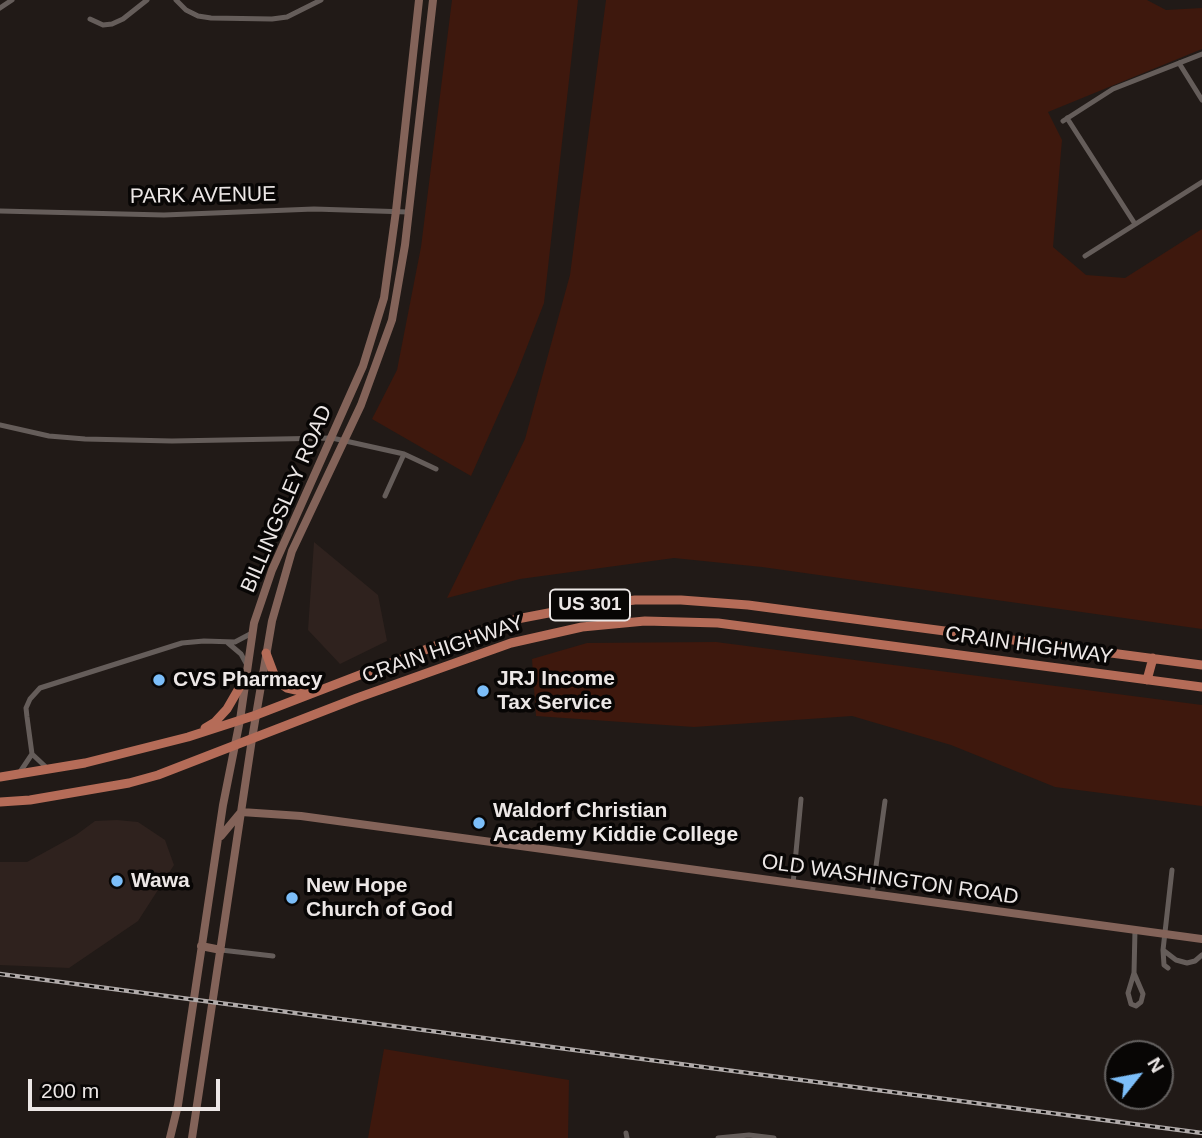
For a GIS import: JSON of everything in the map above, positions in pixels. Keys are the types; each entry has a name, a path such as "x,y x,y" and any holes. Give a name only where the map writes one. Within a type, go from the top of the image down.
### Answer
{"highway":[{"name":"CRAIN HIGHWAY","path":"0,777 124,755 188,737 256,715 435,646 517,619 585,606 644,600 748,605 1202,665"},
{"name":"CRAIN HIGHWAY","path":"0,802 42,798 159,775 445,665 512,643 582,627 645,621 718,623 1202,687"},
{"path":"266,653 275,677 286,688 296,690 326,687"},
{"path":"1147,680 1153,658"},
{"path":"188,737 222,716 245,678"}],"main road":[{"name":"BILLINGSLEY ROAD","path":"170,1138 178,1105 217,844 240,720 251,633 272,570 332,438 375,333 384,298 419,0"},
{"name":"BILLINGSLEY ROAD","path":"192,1138 272,621 292,551 361,405 392,320 405,245 433,0"},
{"path":"217,844 222,833 242,812"},
{"name":"OLD WASHINGTON ROAD","path":"242,812 301,816 1202,939"},
{"path":"201,946 221,950"}],"street":[{"path":"0,8 12,0"},
{"path":"90,19 103,25 112,24 147,0"},
{"path":"176,0 186,10 205,17 272,19 287,17 321,0"},
{"path":"1135,224 1065,120 1113,89 1202,54"},
{"path":"1179,63 1202,100"},
{"path":"1085,256 1202,182"},
{"name":"PARK AVENUE","path":"0,211 164,215 314,209 408,212"},
{"path":"0,425 49,436 85,439 172,441 332,438 404,454 436,468"},
{"path":"385,496 404,454"},
{"path":"16,776 32,754 26,708 40,688 182,643 228,643 241,640 251,633"},
{"path":"228,643 236,649 247,665"},
{"path":"32,754 51,770"},
{"path":"793,884 801,799"},
{"path":"872,895 885,801"},
{"path":"1168,968 1164,965 1163,950 1172,870"},
{"path":"1134,973 1143,994 1141,1002 1136,1006 1131,1004 1128,993 1134,973 1136,930"},
{"path":"221,950 273,956"},
{"path":"1163,950 1182,962 1192,963 1202,955"},
{"path":"718,1138 774,1138"}],"shaded area":[{"path":"452,0 578,0 544,303 516,375 471,476 372,419 397,370 421,247"},
{"path":"606,0 1147,0 1166,10 1202,8 1202,49 1048,112 1062,140 1053,247 1086,275 1125,278 1202,229 1202,629 762,567 674,558 520,579 447,598 525,439 570,275"},
{"path":"314,542 378,595 387,641 340,664 308,630"},
{"path":"716,642 1202,705 1202,806 1055,787 951,745 852,716 694,727 536,716 532,659 587,643"},
{"path":"95,821 138,822 165,840 174,865 138,921 69,968 0,965 0,862 27,862 76,835"},
{"path":"384,1049 569,1080 568,1138 368,1138"}],"railway":[{"path":"0,974 1202,1133"}],"place":[{"name":"CVS Pharmacy","path":"159,680"},
{"name":"JRJ Income Tax Service","path":"483,691"},
{"name":"Waldorf Christian Academy Kiddie College","path":"479,823"},
{"name":"Wawa","path":"117,881"},
{"name":"New Hope Church of God","path":"292,898"}]}
